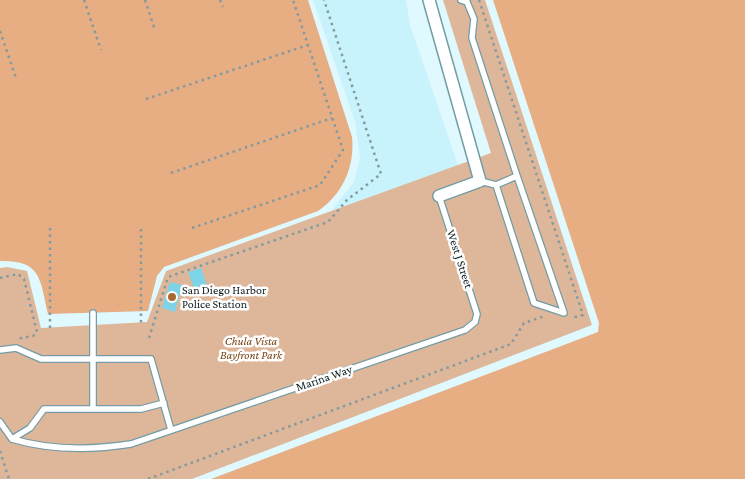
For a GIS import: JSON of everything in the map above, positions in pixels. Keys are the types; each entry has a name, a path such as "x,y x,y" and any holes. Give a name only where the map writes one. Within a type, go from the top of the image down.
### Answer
{"street":[{"path":"429,0 432,18 480,181 439,196"}],"lane":[{"path":"461,0 467,2 474,19 472,38 564,313 534,303 496,185"},
{"path":"480,181 496,185 517,176"},
{"name":"West J Street","path":"439,196 478,314 475,322"},
{"path":"93,314 93,409"},
{"name":"Marina Way","path":"12,439 32,445 105,448 131,444 465,330 475,322"},
{"path":"0,350 16,348 42,359 151,359 171,430"},
{"path":"0,422 12,439 30,428 44,409 141,409 164,403"}],"path":[{"path":"84,0 102,50"},
{"path":"145,0 155,30"},
{"path":"220,0 222,7"},
{"path":"192,228 320,185 343,150 293,0"},
{"path":"149,338 168,277 328,222 347,200 381,174 324,0"},
{"path":"479,0 583,314 569,319"},
{"path":"0,31 16,78"},
{"path":"146,99 308,44"},
{"path":"171,173 332,118"},
{"path":"50,228 50,331"},
{"path":"140,229 141,325"},
{"path":"0,278 18,274 24,279 37,332 33,336 9,340"},
{"path":"148,479 511,344 524,324 546,315"},
{"path":"0,451 9,479"}],"shaded area":[{"path":"0,0 308,0 352,137 349,169 341,188 318,211 164,267 157,276 148,311 48,314 40,282 32,268 24,264 0,261"},
{"path":"313,0 406,0 410,25 458,165 331,211 354,182 360,158 355,122"},
{"path":"493,0 745,0 745,479 211,479 598,332 599,323"}],"green space":[{"name":"Chula Vista Bayfront Park","path":"443,0 485,0 592,325 192,479 0,479 0,268 7,267 27,271 41,328 147,322 166,271 491,153"}],"building":[{"path":"201,268 207,286 195,291 188,272"},
{"name":"San Diego Harbor Police Station","path":"170,282 182,285 175,312 162,308"}],"place":[{"name":"San Diego Harbor Police Station","path":"172,297"}]}
